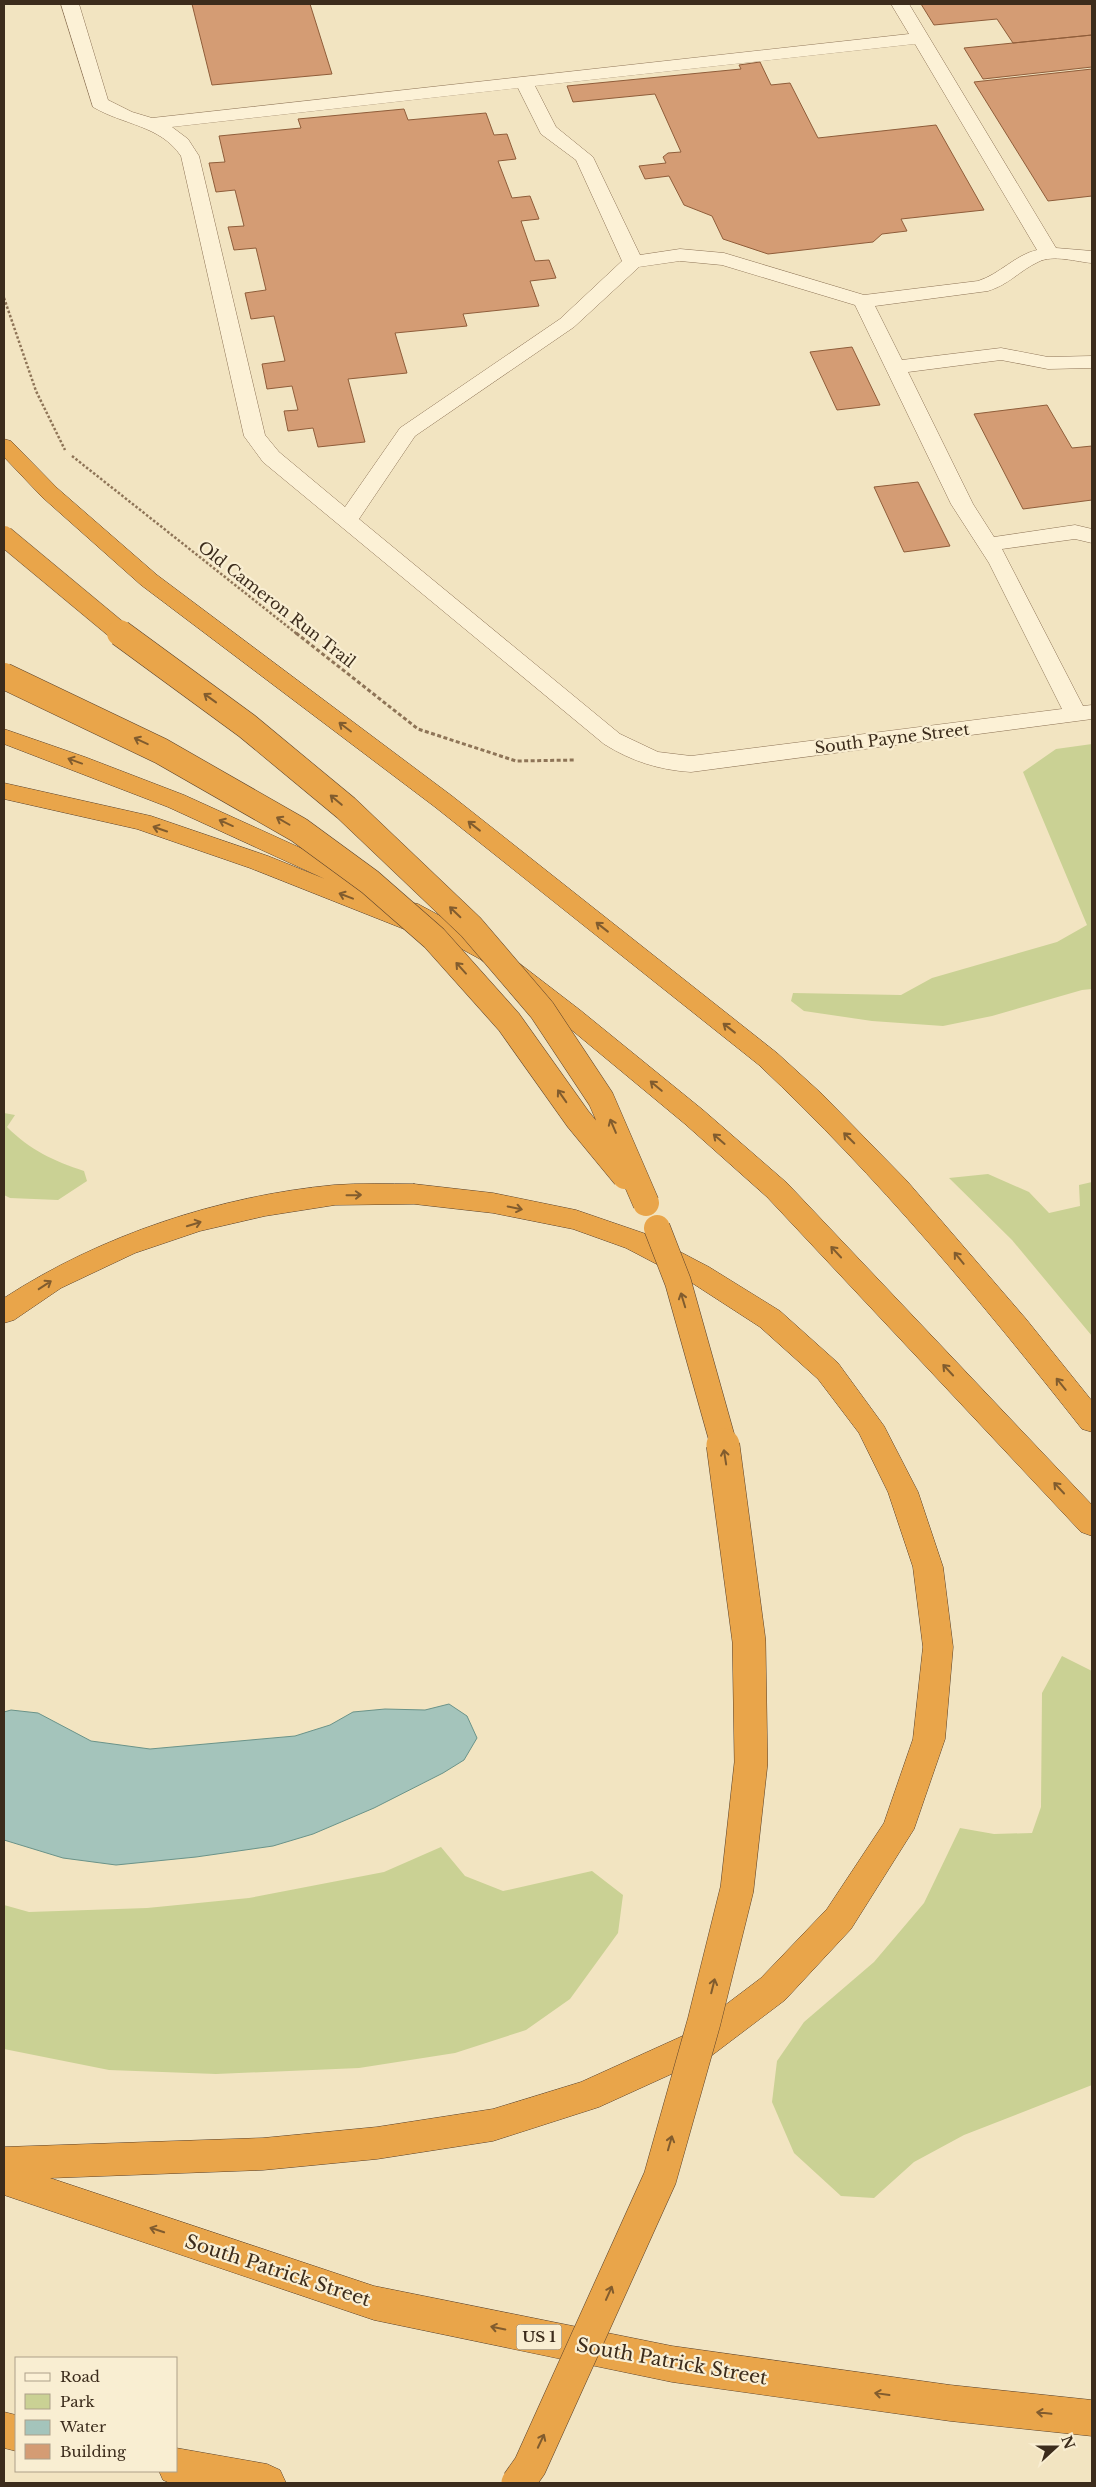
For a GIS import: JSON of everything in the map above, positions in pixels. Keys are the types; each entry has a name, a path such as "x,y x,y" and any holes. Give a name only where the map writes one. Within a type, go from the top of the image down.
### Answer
{"highway":[{"path":"4,445 38,483 98,536 193,614 414,778 767,1058 866,1156 937,1232 1092,1421"},
{"path":"4,536 123,635 247,726 338,802 471,927 542,1010 601,1099 646,1203 678,1282 722,1436 733,1505 749,1640 751,1763 737,1889 704,2022 660,2178 530,2466 518,2483"},
{"path":"4,676 178,760 299,830 370,882 434,938 510,1022 578,1118 646,1203"},
{"path":"4,736 176,801 321,865 489,952 571,1016 694,1117 777,1190 1092,1524"},
{"path":"4,791 142,822 259,862 489,952"},
{"path":"4,1312 51,1281 125,1246 197,1222 248,1210 335,1195 414,1194 493,1203 576,1220 636,1241 699,1274 770,1319 828,1371 870,1426 904,1492 928,1567 938,1648 929,1739 898,1829 840,1919 773,1989 699,2045 587,2096 493,2125 376,2143 264,2154 4,2163"},
{"name":"South Patrick Street","path":"4,2179 374,2303 672,2364 950,2403 1092,2418"},
{"path":"178,2467 267,2483"}],"street":[{"path":"70,4 100,103 112,112 126,118 154,123 920,38"},
{"path":"900,4 1049,253"},
{"path":"524,82 548,130 584,157 633,262"},
{"name":"South Payne Street","path":"154,123 164,128 183,143 190,156 254,436 271,457 612,739 651,760 672,764 691,764 1084,713"},
{"path":"347,520 407,432 567,323 633,262 656,257 680,255 724,259 862,301 981,287 998,281 1032,257 1049,253 1092,257"},
{"path":"862,301 962,504 989,544 1084,713"},
{"path":"896,367 1001,354 1048,363 1092,362"},
{"path":"989,544 1075,532 1092,536"}],"path":[{"name":"Old Cameron Run Trail","path":"4,298 36,391 66,451 418,729 516,761 651,760"}],"green space":[{"path":"1092,744 1092,989 1082,990 992,1016 943,1026 872,1021 804,1011 791,1001 793,993 901,995 932,978 1057,942 1087,925 1023,772 1056,749"},
{"path":"4,1113 15,1115 7,1127 16,1135 43,1154 84,1171 87,1181 58,1200 10,1198 4,1195"},
{"path":"988,1174 1029,1192 1049,1213 1080,1206 1079,1185 1092,1182 1092,1336 1012,1240 949,1178"},
{"path":"1062,1656 1092,1671 1092,2085 964,2135 914,2162 874,2198 841,2196 794,2153 772,2102 777,2061 804,2022 874,1962 924,1903 960,1828 994,1834 1032,1833 1041,1807 1042,1693"},
{"path":"441,1847 465,1876 503,1891 592,1871 623,1895 618,1933 570,1999 526,2030 455,2053 359,2068 216,2074 109,2070 4,2049 4,1905 29,1912 147,1908 249,1898 384,1872"}],"water":[{"path":"449,1704 467,1716 477,1738 464,1760 443,1773 374,1808 313,1834 273,1846 196,1857 116,1865 63,1858 4,1840 4,1712 11,1710 38,1713 91,1741 150,1749 295,1736 330,1725 353,1712 385,1709 425,1710"}],"building":[{"path":"192,4 310,4 332,74 212,85"},
{"path":"921,4 1092,4 1092,35 1013,43 997,19 934,25"},
{"path":"1092,35 1092,67 983,79 964,48"},
{"path":"760,62 771,85 790,83 818,138 936,125 984,210 901,219 907,231 882,234 873,242 768,254 723,239 712,216 684,205 669,176 645,179 639,166 666,163 663,157 668,153 681,152 655,94 573,102 567,86 741,69 739,65"},
{"path":"1092,69 1092,196 1048,201 974,82"},
{"path":"404,109 408,120 486,113 494,135 507,134 516,159 498,161 512,198 530,196 539,219 521,221 535,261 549,260 556,278 530,281 539,306 463,314 467,326 395,333 407,373 348,379 365,442 318,447 313,428 288,431 284,411 298,410 292,386 267,389 262,364 285,361 274,316 251,319 245,293 266,290 256,248 234,250 228,227 244,226 235,190 216,192 209,163 225,162 219,136 301,128 298,119"},
{"path":"852,347 880,405 837,410 810,352"},
{"path":"1047,405 1072,448 1092,446 1092,500 1023,509 974,414"},
{"path":"918,482 950,546 904,552 874,487"}]}
